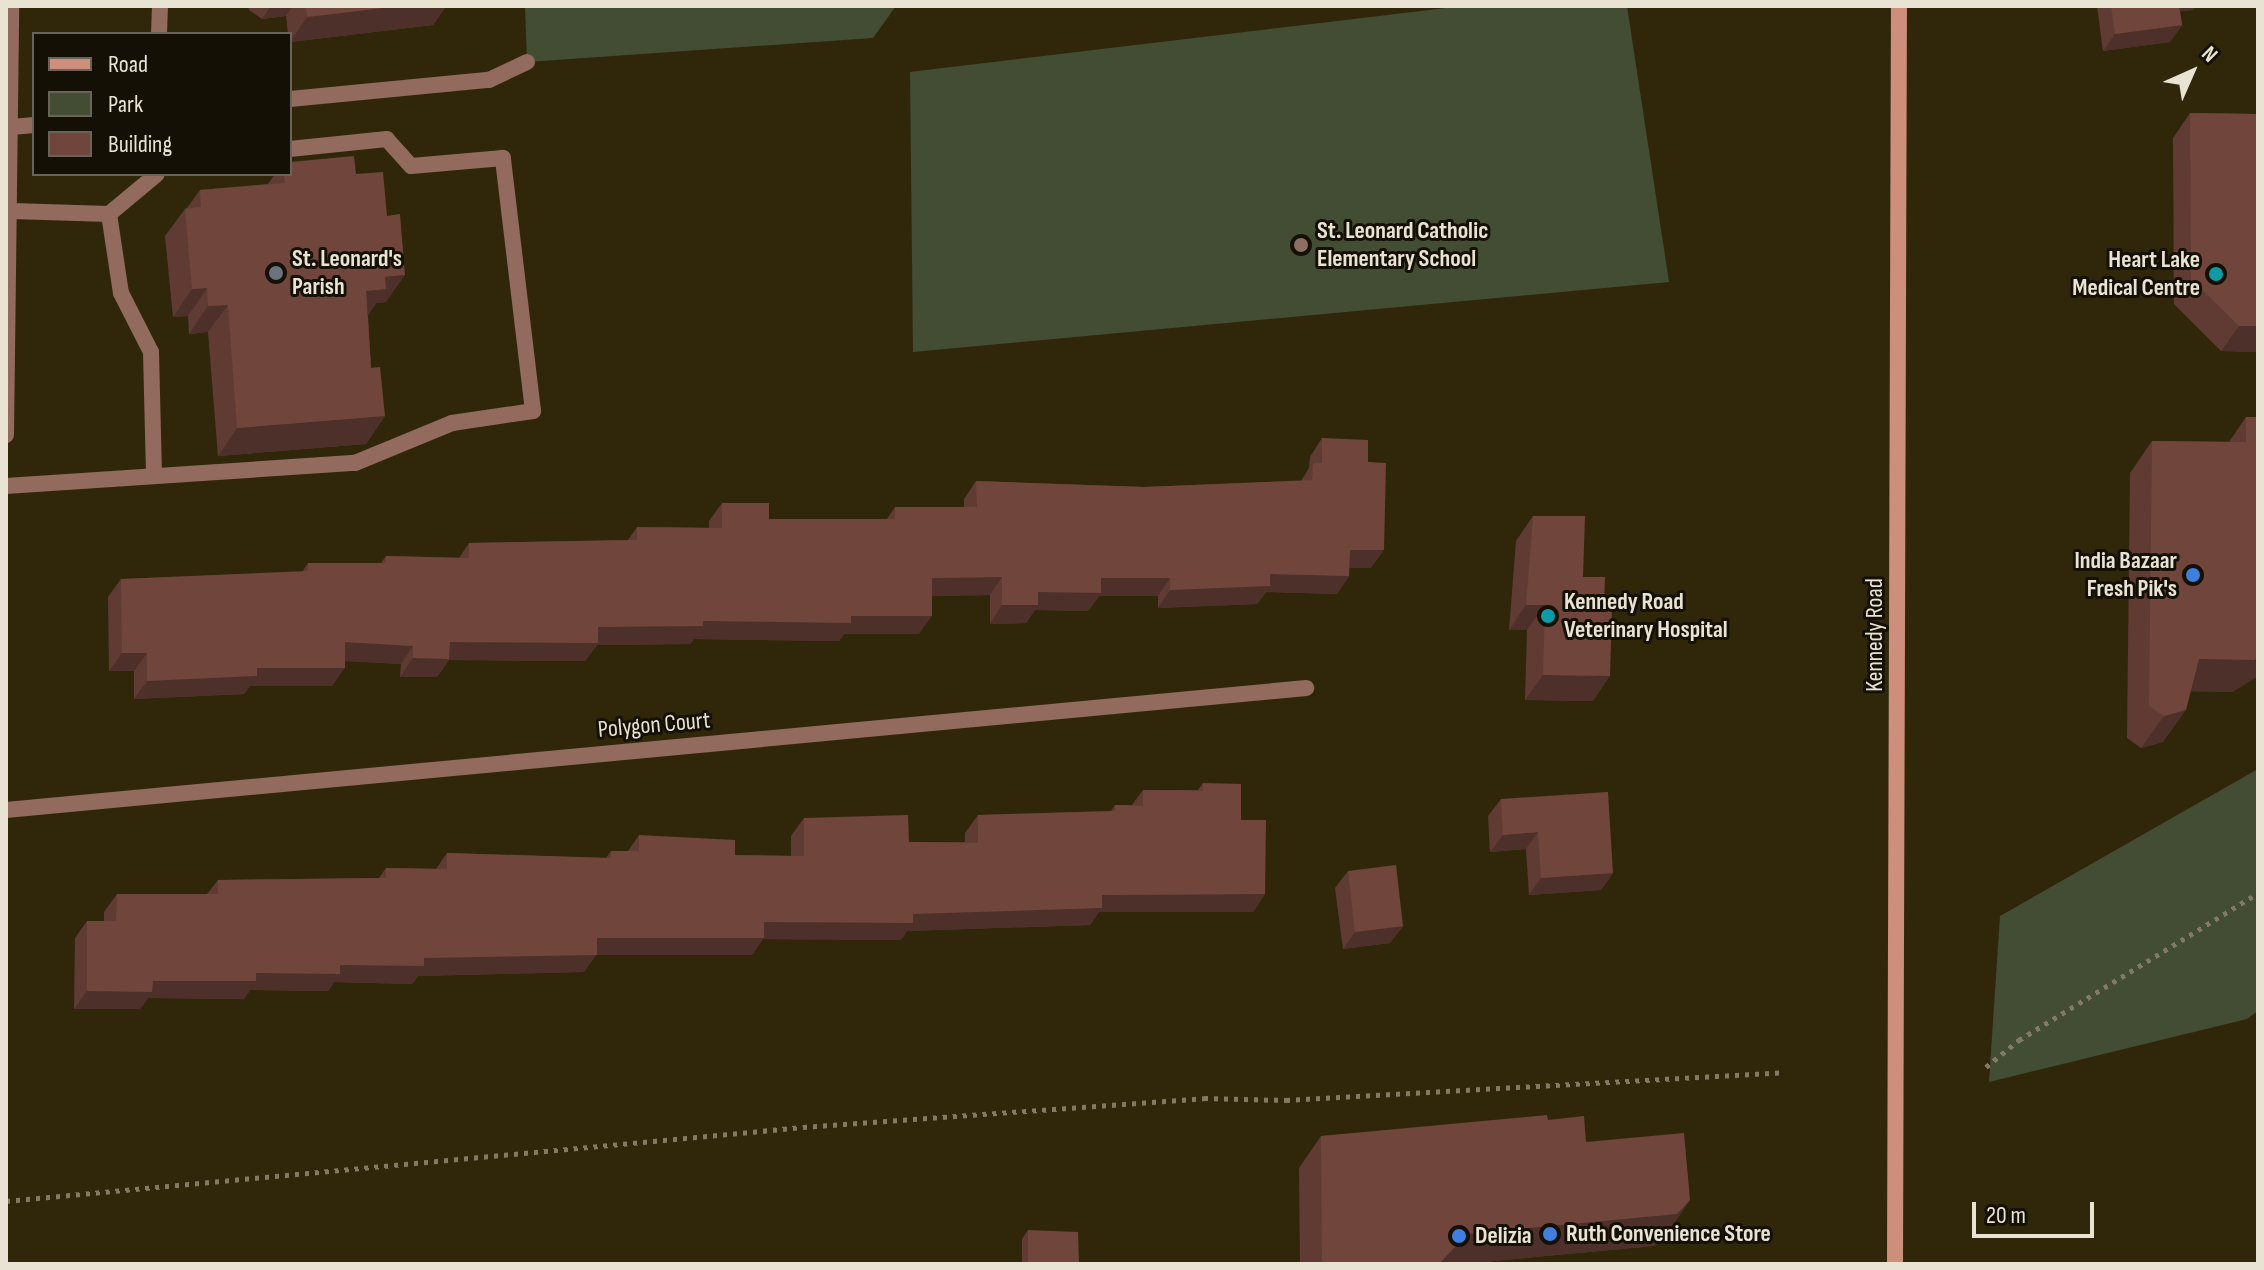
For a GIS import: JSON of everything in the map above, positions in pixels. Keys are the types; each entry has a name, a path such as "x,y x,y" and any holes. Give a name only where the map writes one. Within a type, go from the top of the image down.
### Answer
{"main road":[{"name":"Kennedy Road","path":"1895,1264 1899,6"}],"street":[{"path":"6,435 12,211 11,6"},
{"path":"159,32 160,6"},
{"path":"292,99 489,80 527,62"},
{"path":"12,127 32,125"},
{"path":"6,486 355,463 452,423 533,411 503,158 411,166 387,139 292,149"},
{"path":"12,211 109,214 155,176"},
{"path":"109,214 121,293 151,352 154,476"},
{"name":"Polygon Court","path":"6,810 1306,688"}],"path":[{"path":"1986,1067 2019,1040 2258,893"},
{"path":"6,1201 803,1127 1204,1098 1286,1100 1781,1072"}],"green space":[{"path":"525,6 896,6 873,38 527,62"},
{"path":"1463,6 1627,6 1669,282 913,352 910,72"},
{"path":"2258,769 2258,1011 2247,1019 1989,1082 2000,916"}],"building":[{"path":"306,6 400,6 307,17"},
{"path":"2111,6 2179,6 2182,25 2115,34"},
{"name":"Heart Lake Medical Centre","path":"2190,113 2258,114 2258,326 2239,326 2191,279"},
{"path":"354,156 356,174 383,172 387,216 400,214 405,275 385,277 386,289 366,291 371,368 380,367 385,416 237,428 228,305 208,306 207,288 192,289 185,209 201,207 200,190 285,183 284,176 292,176 292,162"},
{"name":"India Bazaar Fresh Pik's","path":"2246,417 2258,417 2258,658 2199,659 2186,710 2164,716 2149,706 2152,441 2246,442"},
{"path":"1322,438 1368,440 1368,462 1386,463 1384,550 1350,550 1349,576 1270,574 1270,586 1170,590 1170,578 1101,578 1101,593 1038,592 1038,605 1002,605 1002,577 932,578 932,616 851,616 851,623 703,621 703,626 598,627 598,643 450,642 449,659 413,658 413,646 345,642 345,668 257,668 257,676 147,681 147,653 122,653 121,579 308,571 308,563 385,563 386,556 469,558 469,543 637,540 637,527 722,528 722,503 769,503 769,519 895,519 895,507 977,507 976,481 1144,487 1312,480 1313,463 1322,463"},
{"path":"1533,516 1585,516 1583,577 1605,577 1604,609 1612,609 1610,676 1543,675 1545,605 1526,605"},
{"path":"1203,783 1241,784 1241,820 1266,820 1265,894 1102,895 1102,908 913,914 913,923 764,922 764,938 597,938 597,955 424,958 424,966 340,965 340,974 256,973 256,981 153,981 152,992 87,991 87,921 116,921 117,894 218,894 218,880 386,878 386,868 447,869 447,853 611,858 611,851 639,851 639,835 735,840 735,855 804,856 804,818 908,815 909,842 978,843 978,815 1115,811 1115,805 1143,806 1143,790 1203,791"},
{"path":"1608,792 1613,873 1541,878 1538,832 1503,835 1501,799"},
{"path":"1396,865 1403,926 1355,932 1348,871"},
{"path":"1547,1115 1548,1120 1584,1116 1586,1142 1684,1133 1690,1200 1677,1214 1467,1234 1439,1264 1322,1264 1321,1136"},
{"path":"1028,1230 1078,1232 1079,1264 1028,1264"}],"place":[{"name":"St. Leonard Catholic Elementary School","path":"1301,245"},
{"name":"St. Leonard's Parish","path":"276,273"},
{"name":"Heart Lake Medical Centre","path":"2216,274"},
{"name":"India Bazaar Fresh Pik's","path":"2193,575"},
{"name":"Kennedy Road Veterinary Hospital","path":"1548,616"},
{"name":"Ruth Convenience Store","path":"1550,1234"},
{"name":"Delizia","path":"1459,1236"}]}
